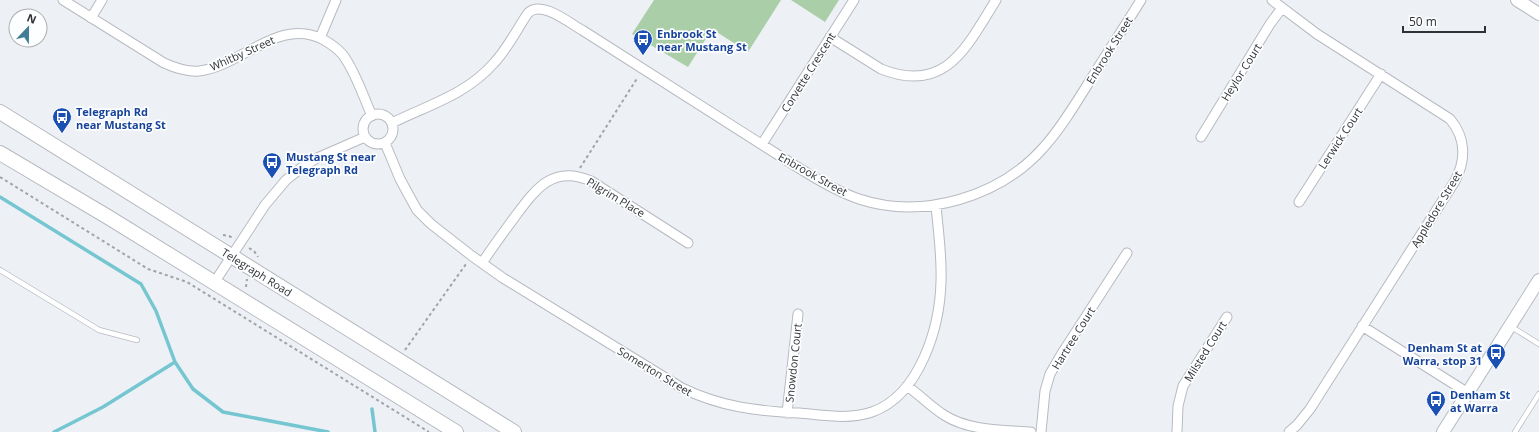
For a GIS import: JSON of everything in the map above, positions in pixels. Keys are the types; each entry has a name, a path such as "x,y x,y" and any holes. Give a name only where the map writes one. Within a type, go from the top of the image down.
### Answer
{"main road":[{"name":"Telegraph Road","path":"0,112 514,432"},
{"path":"0,153 108,216 456,432"}],"street":[{"name":"Whitby Street","path":"62,0 164,63 189,71 212,68 279,36 305,34 320,38 333,46 343,56 353,73 372,116"},
{"path":"91,18 102,0"},
{"path":"320,38 336,0"},
{"name":"Corvette Crescent","path":"762,144 854,0"},
{"path":"830,37 881,69 890,73 907,76 930,74 947,66 962,53 996,0"},
{"name":"Enbrook Street","path":"533,4 556,15 822,182 858,199 906,207 936,205 961,199 989,188 1019,170 1044,148 1065,119 1141,0"},
{"name":"Appledore Street","path":"1272,0 1317,34 1450,119 1459,132 1463,153 1461,168 1455,181 1307,413 1289,432"},
{"path":"1517,0 1539,14"},
{"path":"392,123 445,100 468,87 479,78 494,63 533,4"},
{"name":"Heylor Court","path":"1201,137 1270,24 1282,8"},
{"name":"Lerwick Court","path":"1299,202 1381,74"},
{"path":"381,115 389,119 392,123 393,127 391,136 385,143 372,143 365,136 363,127 365,122 372,116 381,115"},
{"path":"214,283 265,206 286,180 305,165 317,158 365,136"},
{"name":"Somerton Street","path":"385,143 400,179 417,210 431,224 482,263 682,388 696,395 736,407 787,413 857,416 871,413 892,402 915,376 925,353 939,310 941,295 941,267 936,205"},
{"name":"Pilgrim Place","path":"482,263 537,188 557,178 577,176 586,178 688,243"},
{"name":"Hartree Court","path":"1041,432 1046,391 1050,374 1127,253"},
{"path":"1443,432 1539,280"},
{"name":"Snowdon Court","path":"787,413 798,314"},
{"name":"Milsted Court","path":"1177,432 1178,406 1183,386 1227,317"},
{"path":"1362,326 1468,393"},
{"path":"907,386 944,415 960,423 981,428 1031,432"}],"lane":[{"path":"0,270 99,330 137,340"},
{"path":"1510,326 1539,344"},
{"path":"1515,432 1539,394"}],"path":[{"path":"577,176 579,170 643,69"},
{"path":"0,177 148,269 188,282 429,432"},
{"path":"405,350 472,256"}],"green space":[{"path":"654,0 781,0 748,52 712,29 688,67 632,34"},
{"path":"791,0 839,0 825,22"}],"waterway":[{"path":"0,197 141,284 156,311 175,362 193,389 223,412 328,432"},
{"path":"54,432 103,407 175,362"},
{"path":"372,409 375,432"}],"place":[{"name":"Enbrook St near Mustang St","path":"643,56"},
{"name":"Telegraph Rd near Mustang St","path":"62,134"},
{"name":"Mustang St near Telegraph Rd","path":"272,179"},
{"name":"Denham St at Warra, stop 31","path":"1496,370"},
{"name":"Denham St at Warra","path":"1436,417"}]}
